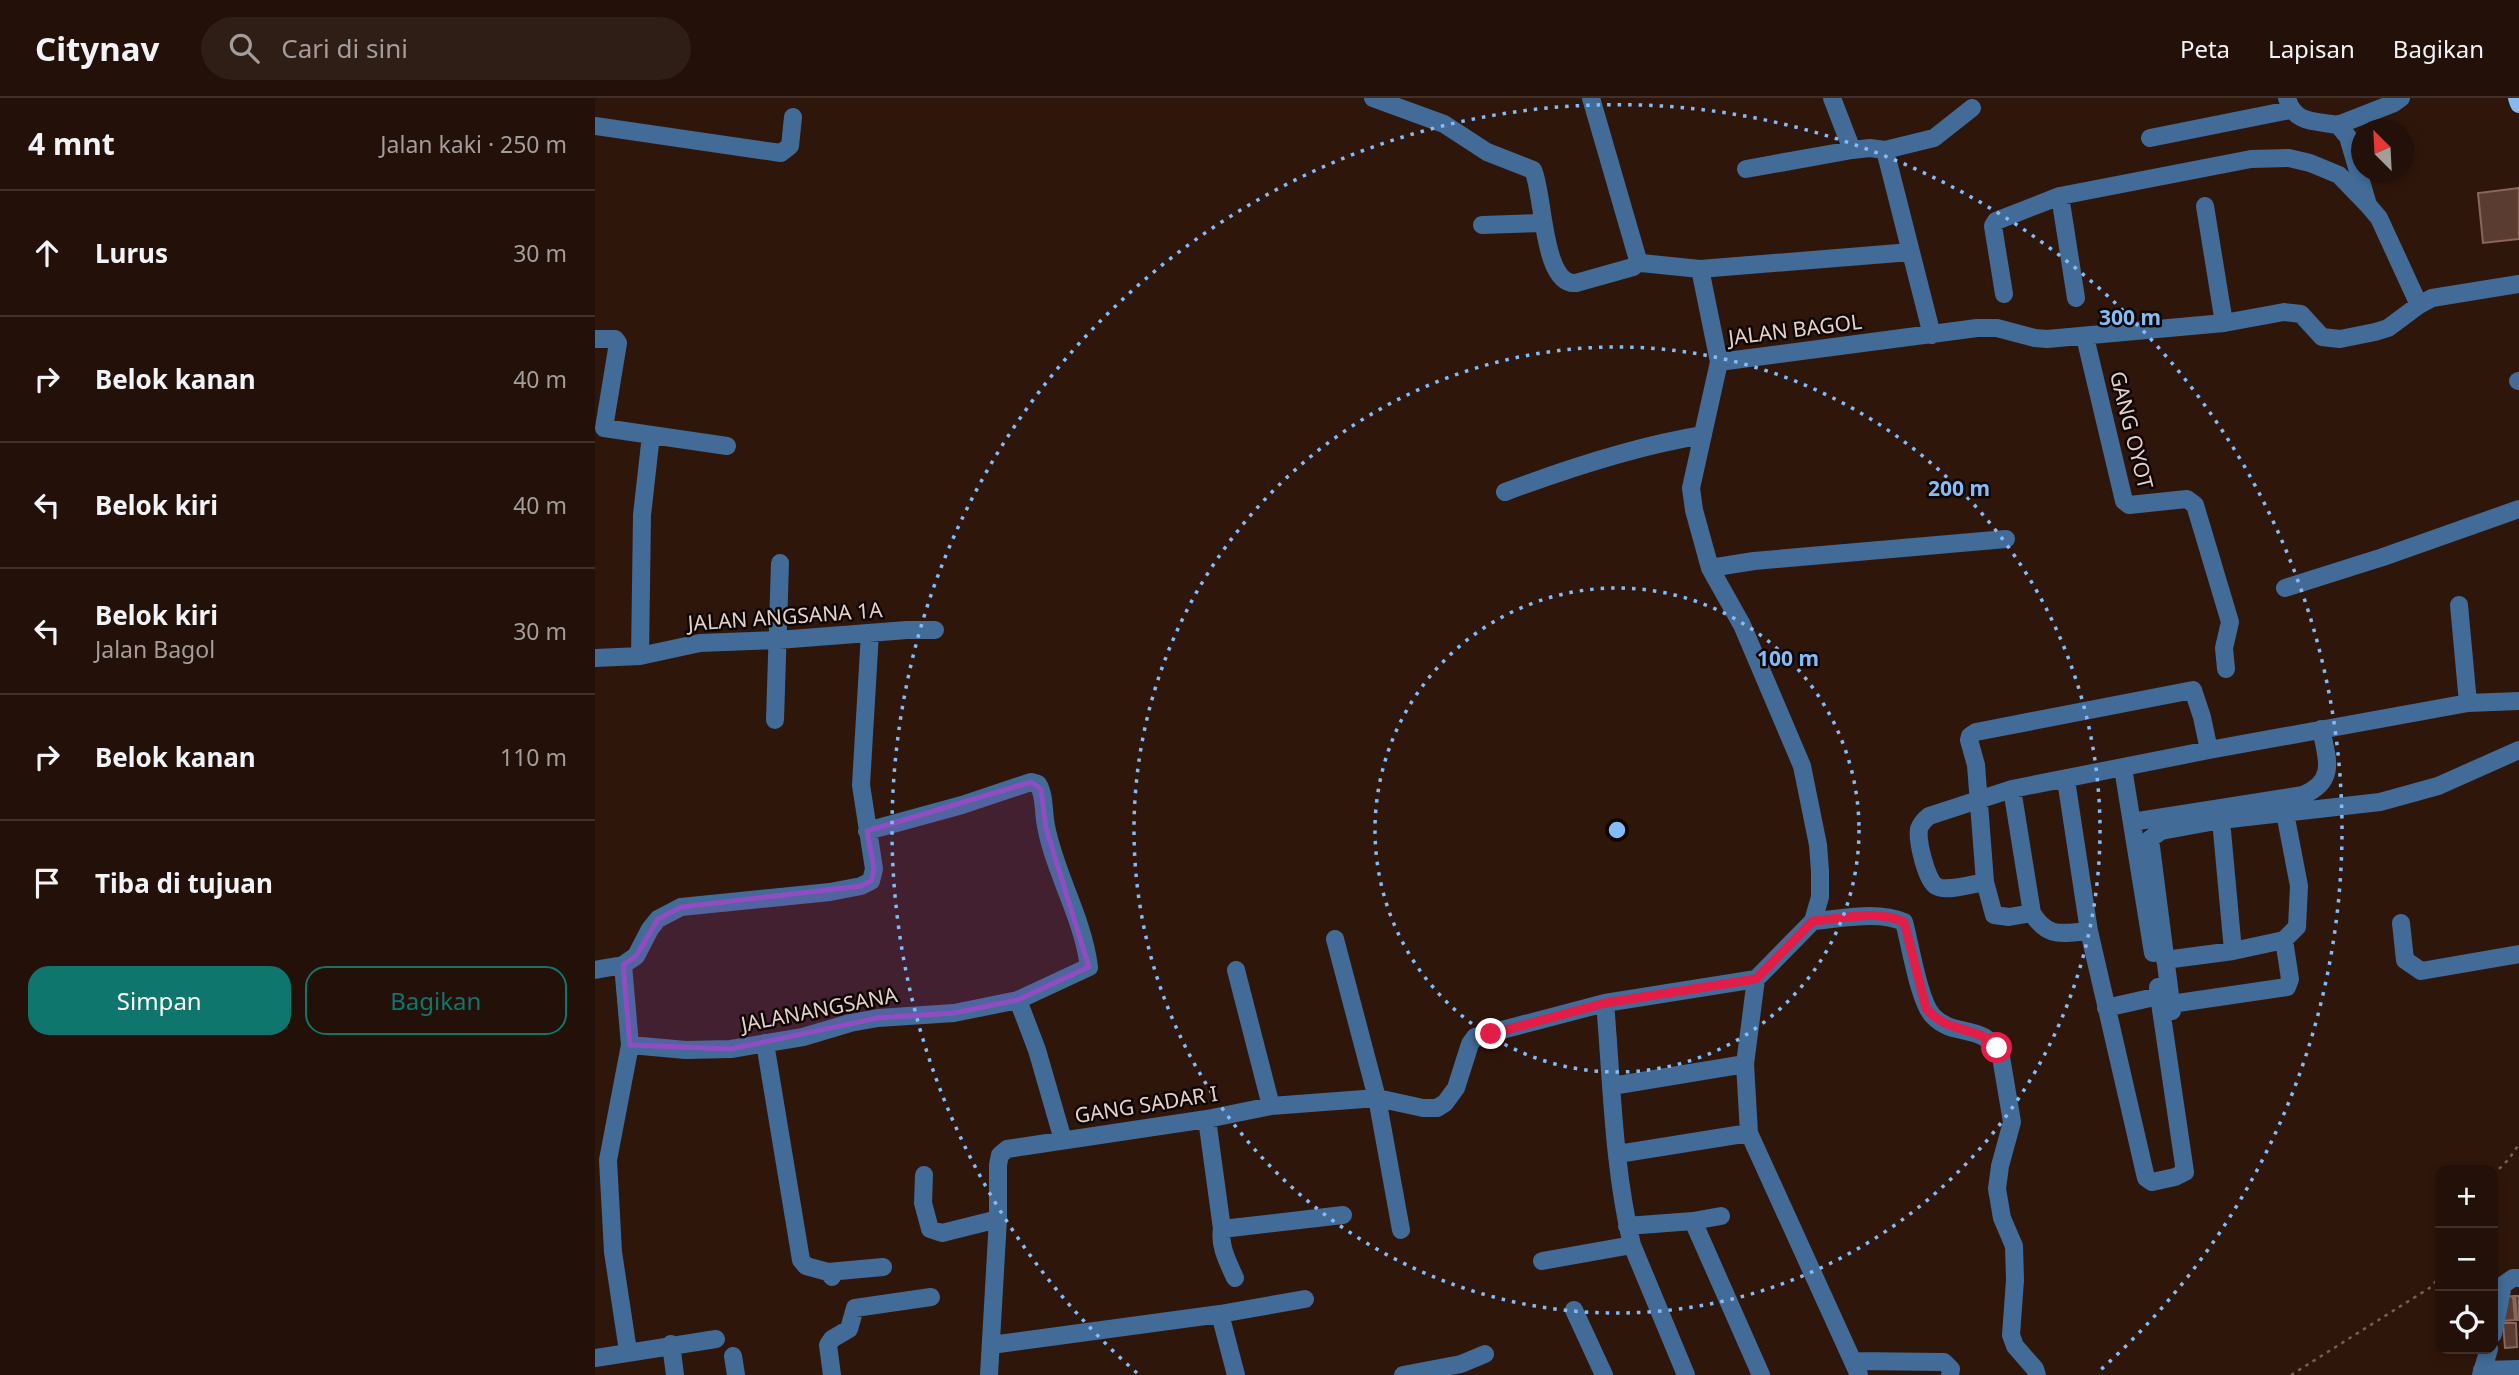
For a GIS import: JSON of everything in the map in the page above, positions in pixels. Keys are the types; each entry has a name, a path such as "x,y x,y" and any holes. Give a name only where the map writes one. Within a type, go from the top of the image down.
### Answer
{"main road":[{"path":"2517,98 2519,104"}],"street":[{"path":"1373,98 1444,124 1487,152 1530,168 1535,174 1542,223 1558,275 1568,284 1615,273 1639,262 1700,270 1911,252"},
{"path":"1591,98 1639,262"},
{"path":"1832,98 1852,150"},
{"path":"2150,138 2288,104 2301,119 2338,125 2401,98"},
{"path":"1745,169 1852,150 1885,150 1934,138 1972,108"},
{"path":"595,126 781,153 790,146 793,117"},
{"path":"2338,125 2348,137 2368,205"},
{"path":"1885,150 1932,335"},
{"path":"2004,295 1993,226 1996,221 2060,196 2251,159 2289,158 2339,175 2368,205 2379,218 2419,305"},
{"path":"2060,196 2076,298"},
{"path":"2205,206 2224,323"},
{"path":"1482,225 1542,223"},
{"path":"1700,270 1719,362"},
{"name":"JALAN BAGOL","path":"1813,921 1820,897 1820,871 1818,845 1802,766 1742,625 1710,568 1703,548 1691,488 1719,362 1987,327 2035,338 2085,337 2224,323 2272,313 2294,312 2308,319 2322,337 2340,339 2388,328 2433,298 2519,284"},
{"name":"GANG OYOT","path":"2085,337 2124,501 2129,505 2187,499 2195,505 2230,622 2224,648 2226,669"},
{"path":"595,339 615,339 618,343 604,428 727,446"},
{"path":"640,656 642,515 651,435"},
{"path":"1505,492 1617,455 1703,435"},
{"path":"2284,588 2519,509"},
{"path":"1710,568 1755,561 2006,539"},
{"path":"775,720 780,564"},
{"path":"2459,605 2468,703"},
{"name":"JALAN ANGSANA 1A","path":"595,658 640,656 700,643 935,630"},
{"path":"595,970 623,965 636,956 658,919 681,907 829,892 861,886 871,881 874,869 861,785 870,633"},
{"path":"2032,913 2008,917 1994,915 1985,882 1976,765 1969,740 1976,732 2193,690 2203,717 2209,750"},
{"path":"1985,882 1944,888 1936,886 1928,877 1919,832 1921,823 1929,816 2012,789 2468,703 2519,701"},
{"path":"2131,822 2303,795 2315,790 2322,784 2327,771 2321,729"},
{"path":"2066,780 2089,931 2146,1178 2152,1182 2185,1172 2165,1000 2165,960 2150,839 2161,831 2221,820 2380,802 2426,789 2519,750"},
{"path":"2123,768 2165,1000 2183,1074"},
{"name":"JALANANGSANA","path":"630,1045 708,1051 803,1037 878,1018 954,1013 1019,1000 1089,967 1082,931 1046,828 1038,784 1031,782 963,805 867,831"},
{"path":"2012,789 2032,913 2042,926 2053,933 2089,931"},
{"path":"2165,960 2233,951 2284,940 2297,927 2299,886 2285,813"},
{"path":"2221,820 2233,951"},
{"path":"1686,1375 1632,1245 1627,1226 1618,1171 1605,1003 1756,979 1813,921 1879,916 1895,917 1904,922 1926,1008 1939,1022 1990,1039 2001,1057 2012,1122 1997,1189 2002,1218 2014,1246 2015,1280 2011,1335 2015,1346 2037,1375"},
{"path":"2402,923 2405,960 2421,971 2519,954"},
{"path":"1335,939 1377,1098 1401,1230"},
{"path":"2106,1008 2287,987 2290,979 2284,940"},
{"path":"623,965 630,1045 608,1160 613,1252 628,1351"},
{"path":"1236,970 1271,1106"},
{"path":"1756,979 1745,1064 1749,1133 1856,1368 1944,1363 1951,1369 1950,1375"},
{"path":"1019,1000 1037,1050 1063,1140"},
{"name":"GANG SADAR I","path":"989,1375 1000,1155 1007,1149 1207,1119 1271,1106 1377,1098 1423,1108 1437,1108 1445,1104 1456,1088 1470,1044 1483,1035 1605,1003"},
{"path":"765,1043 799,1253 806,1266 830,1274 883,1267"},
{"path":"1612,1086 1745,1064"},
{"path":"1207,1119 1222,1228 1221,1238 1224,1254 1235,1278"},
{"path":"1618,1154 1749,1133"},
{"path":"924,1175 923,1203 930,1229 943,1233 997,1219"},
{"path":"1222,1228 1343,1215"},
{"path":"1627,1226 1721,1216"},
{"path":"1693,1221 1761,1375"},
{"path":"1542,1261 1632,1245"},
{"path":"2498,1309 2503,1284 2507,1280 2519,1278"},
{"path":"832,1375 828,1345 832,1339 849,1329 855,1308 931,1297"},
{"path":"991,1345 1220,1314 1305,1299"},
{"path":"1574,1310 1604,1375"},
{"path":"1220,1314 1236,1375"},
{"path":"595,1357 716,1339"},
{"path":"671,1344 675,1375"},
{"path":"1413,1374 1461,1364 1485,1354"},
{"path":"2488,1354 2482,1373 2519,1368"},
{"path":"733,1356 736,1375"}],"path":[{"path":"2498,1170 2519,1144"},
{"path":"2291,1375 2435,1282"}],"highlighted area":[{"path":"1031,782 1041,789 1046,828 1089,967 1018,1000 954,1013 878,1018 731,1049 630,1045 623,965 636,956 658,919 681,907 861,886 871,881 874,869 867,831"}],"building":[{"path":"2519,188 2519,239 2483,243 2478,193"},
{"path":"2513,1296 2515,1320 2503,1321 2501,1297"},
{"path":"2515,1296 2519,1296 2519,1320 2517,1320"},
{"path":"2503,1323 2516,1323 2517,1347 2505,1348"}],"route":[{"path":"1491,1034 1605,1003 1756,979 1813,921 1879,916 1895,917 1904,922 1926,1008 1934,1018 1949,1026 1990,1039 1997,1048"}]}
